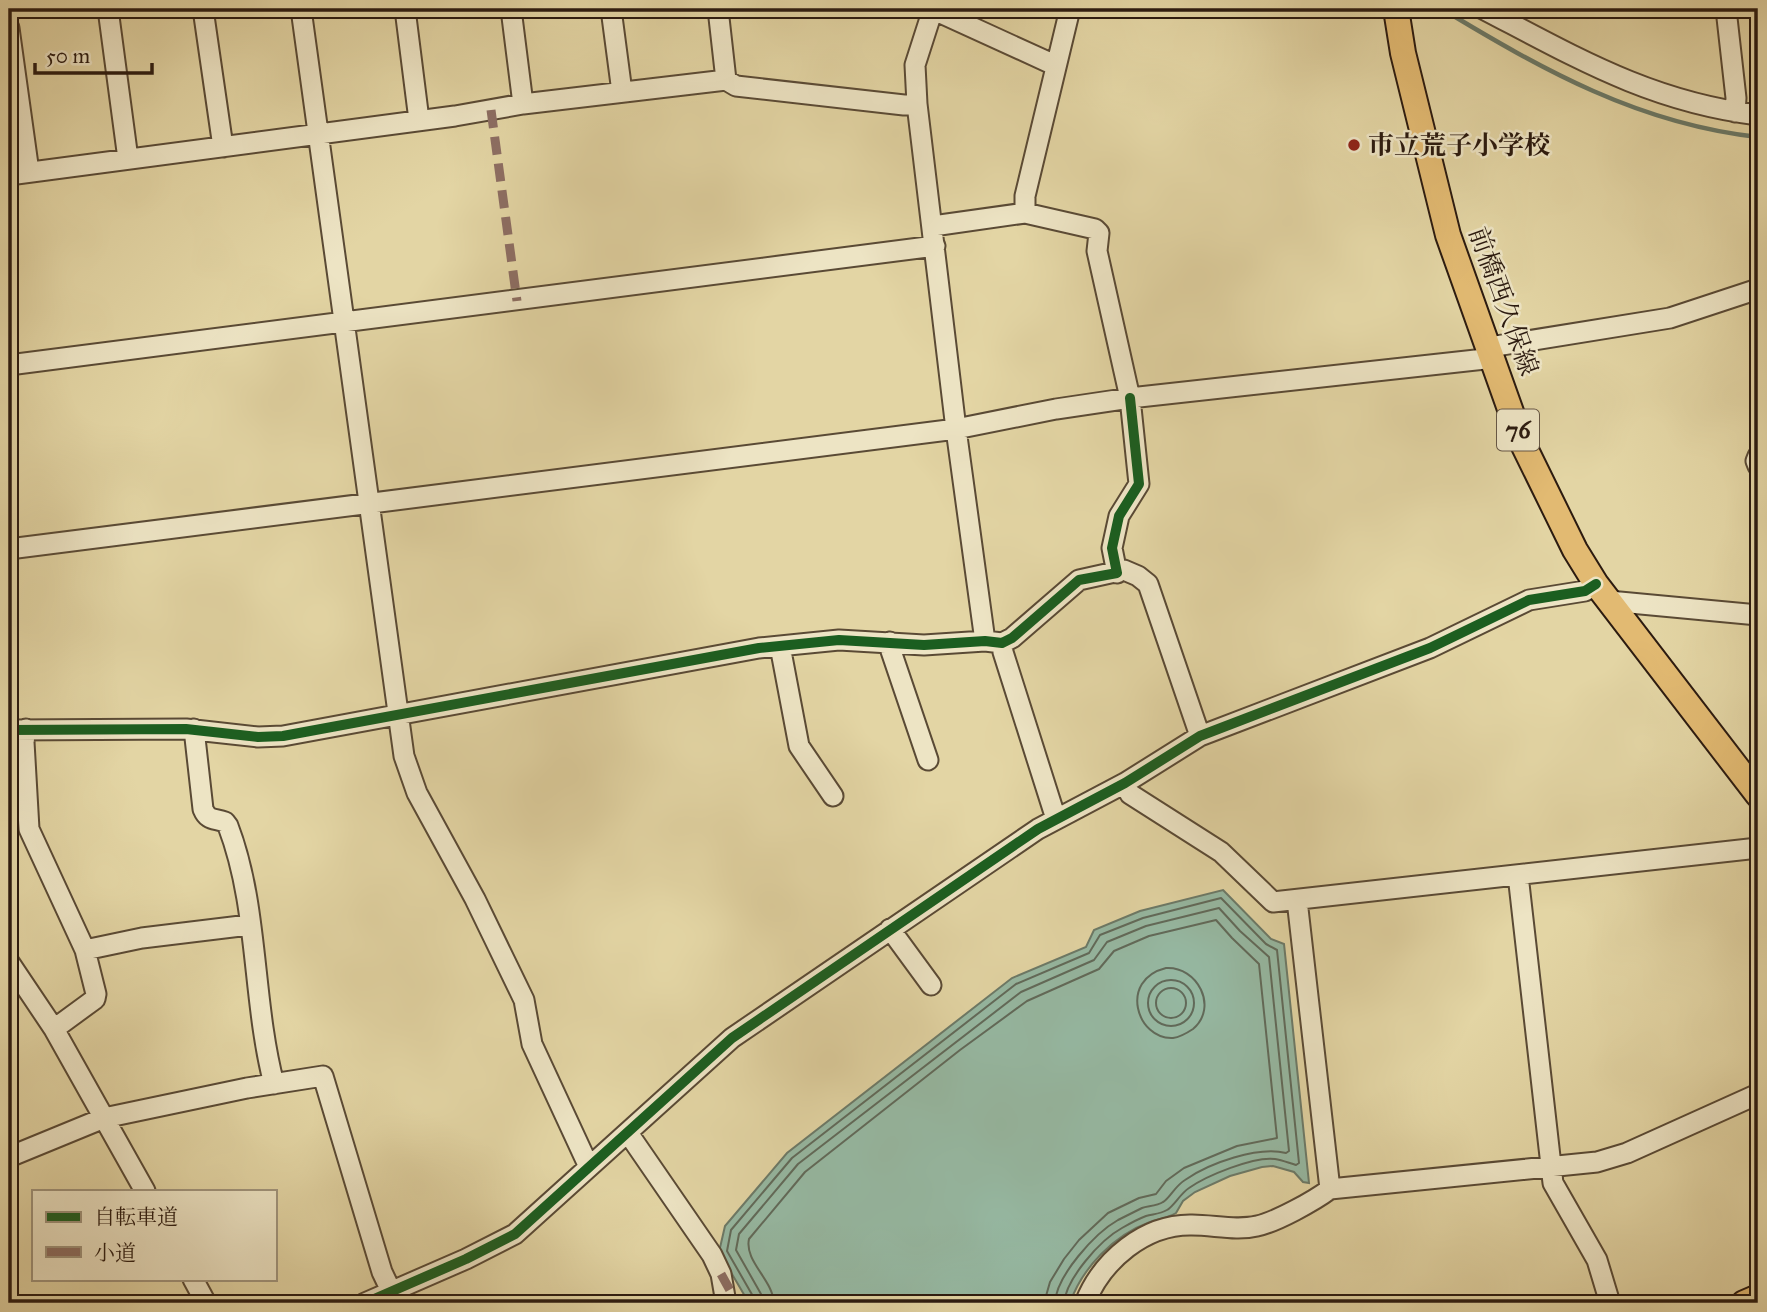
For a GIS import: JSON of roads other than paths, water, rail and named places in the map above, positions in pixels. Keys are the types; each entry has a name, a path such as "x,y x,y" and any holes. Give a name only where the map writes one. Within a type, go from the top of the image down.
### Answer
{"main road":[{"name":"前橋西久保線","path":"1396,9 1402,52 1448,235 1521,440 1575,550 1603,592 1758,795"},
{"path":"1744,1303 1758,1297"}],"street":[{"path":"108,9 128,159"},
{"path":"204,9 223,146"},
{"path":"301,9 366,492 371,504 396,715 404,756 417,793 475,898 524,1000 532,1044 589,1167"},
{"path":"405,9 419,120"},
{"path":"510,9 523,104"},
{"path":"611,9 622,92"},
{"path":"718,9 726,80"},
{"path":"1056,819 1003,652 994,642 956,429 917,104 915,65 932,9 1048,62 1057,63"},
{"path":"1025,213 1025,196 1070,9"},
{"path":"1483,9 1604,72 1662,95 1719,110 1758,115"},
{"path":"1726,9 1736,98 1735,112"},
{"path":"9,29 29,172"},
{"path":"9,175 454,116 523,104 726,80 736,86 904,105 917,104"},
{"path":"9,365 343,324 934,236 1025,213 1095,229 1099,233 1097,251 1130,398 1139,484 1119,516 1112,548 1116,573"},
{"path":"9,549 956,429 1056,409 1130,398 1492,353 1670,317 1758,289"},
{"path":"1758,456 1758,466"},
{"path":"54,1029 95,999 96,988 85,950 29,829 24,742 17,730 194,729 258,737 283,736 759,648 839,640 923,645 994,642 1012,638 1079,580 1124,570 1148,584 1200,736"},
{"path":"365,1303 398,1295 514,1234 732,1038 990,859 1056,819 1125,783 1200,736 1430,648 1529,600 1585,591 1603,592 1758,615"},
{"path":"890,642 891,652 928,760"},
{"path":"780,646 799,746 833,796"},
{"path":"194,729 203,809 206,817 225,822 228,826 244,878 264,1046 274,1084"},
{"path":"1125,783 1130,794 1231,860 1273,902 1758,848"},
{"path":"1518,875 1553,1183 1597,1260 1610,1303"},
{"path":"1297,900 1330,1189"},
{"path":"85,950 142,938 249,925"},
{"path":"890,929 932,985"},
{"path":"9,962 54,1029 144,1190"},
{"path":"9,1157 104,1118 323,1076 382,1272 398,1295"},
{"path":"1085,1303 1099,1278 1115,1258 1151,1232 1190,1224 1243,1228 1259,1226 1318,1198 1330,1189 1597,1162 1627,1153 1758,1094"},
{"path":"628,1133 712,1255 722,1274 726,1303"},
{"path":"193,1280 206,1303"}],"water":[{"path":"1223,890 1271,939 1284,944 1309,1183 1303,1182 1294,1172 1273,1166 1230,1176 1195,1192 1183,1201 1176,1213 1137,1228 1112,1244 1082,1277 1070,1303 749,1303 719,1252 725,1226 787,1153 1012,978 1086,947 1094,930 1140,911"}],"waterway":[{"path":"1442,9 1555,73 1632,107 1714,130 1758,137"}],"place":[{"name":"市立荒子小学校","path":"1354,145"}]}
